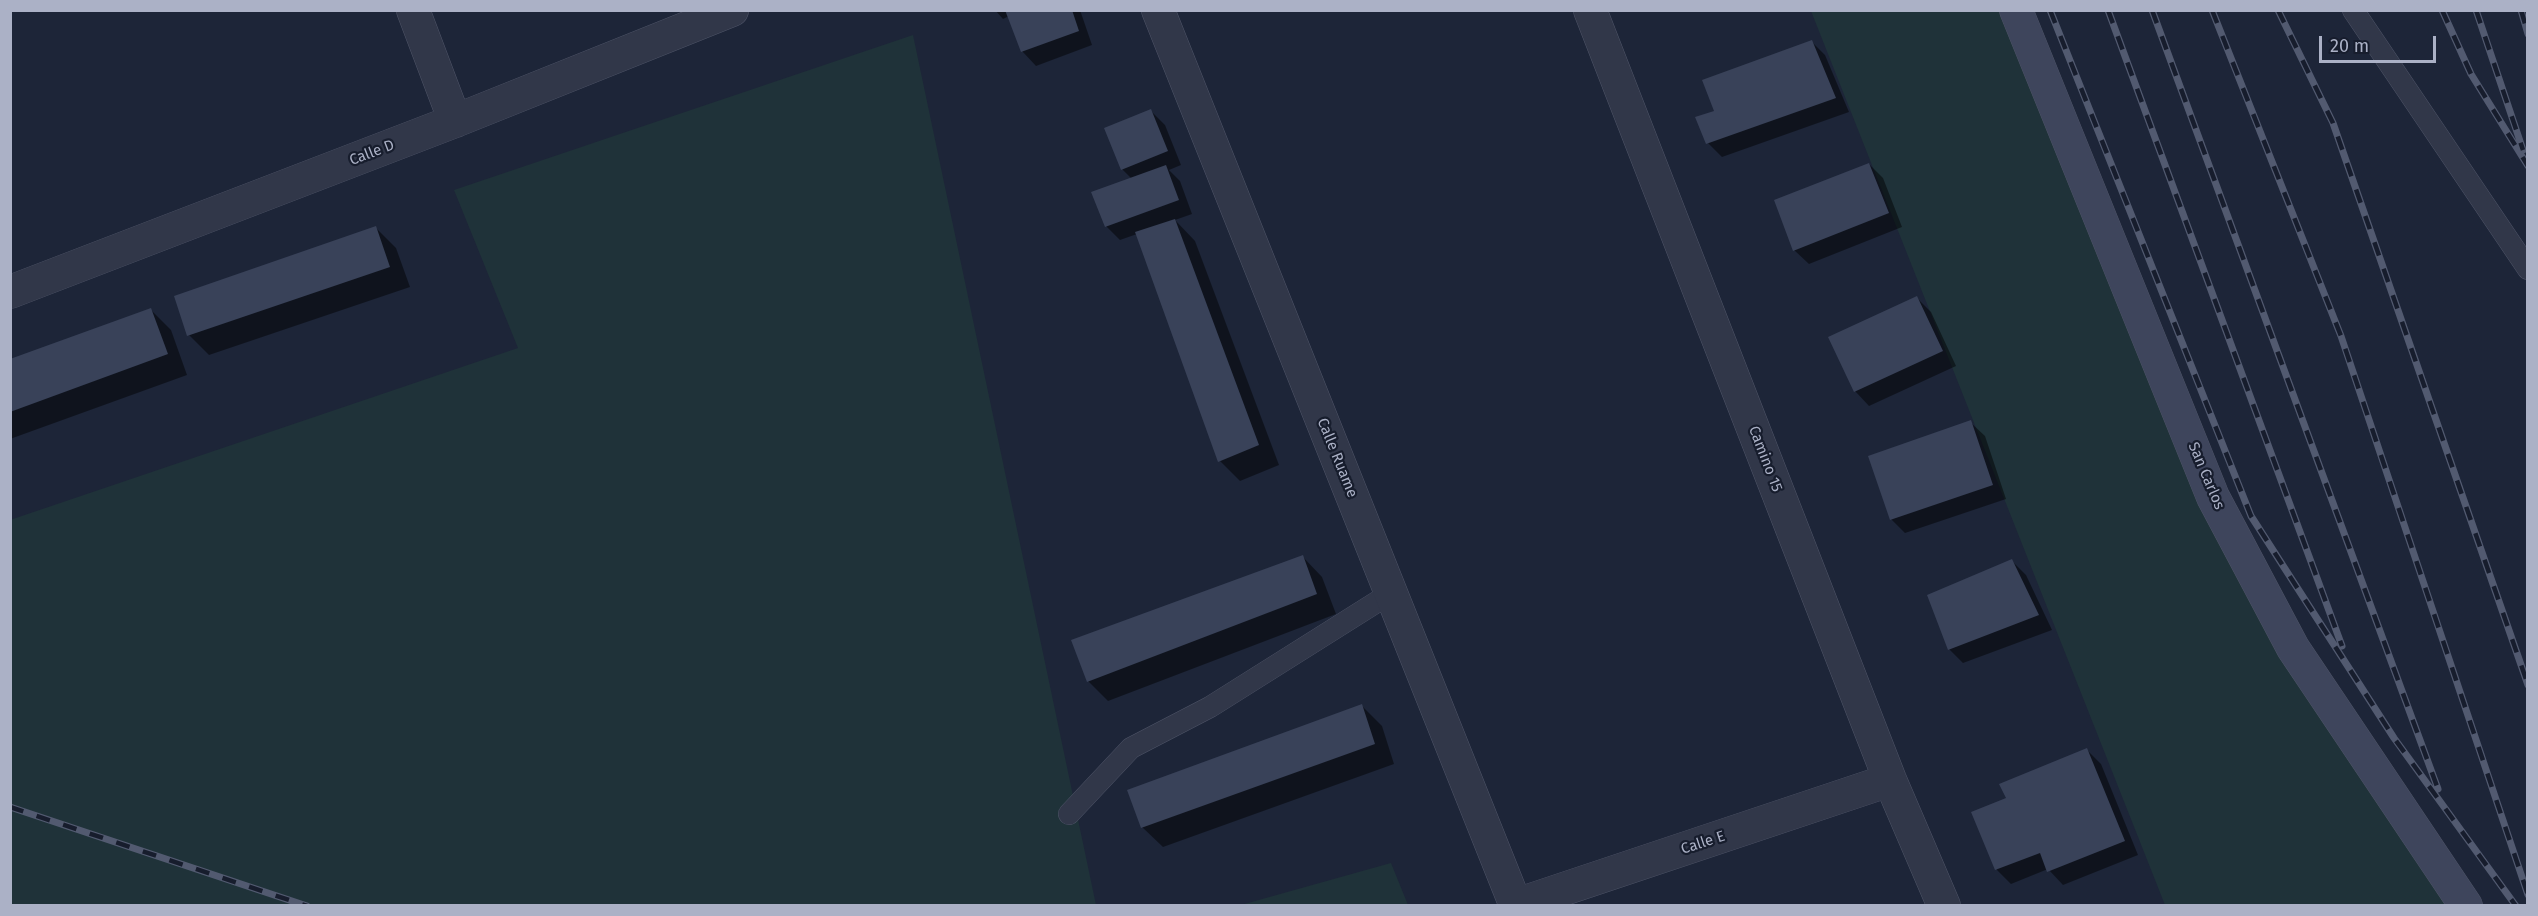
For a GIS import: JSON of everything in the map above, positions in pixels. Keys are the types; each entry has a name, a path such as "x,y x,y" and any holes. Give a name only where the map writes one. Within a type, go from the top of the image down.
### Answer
{"street":[{"path":"413,10 455,121"},
{"name":"Calle D","path":"10,292 455,121 732,10"},
{"name":"Calle Ruame","path":"1158,10 1516,905"},
{"name":"Camino 15","path":"1590,10 1890,780 1944,906"},
{"name":"San Carlos","path":"2016,10 2213,497 2293,648 2466,906"},
{"name":"Calle E","path":"1516,905 1890,780"}],"lane":[{"path":"2353,10 2528,269"},
{"path":"1069,814 1131,748 1210,707 1391,594"}],"shaded area":[{"path":"1811,11 2016,11 2213,497 2466,905 2165,905"},
{"path":"913,35 1096,905 11,905 10,520 518,348 454,190"},
{"path":"1391,863 1408,905 1241,905"}],"building":[{"path":"1005,10 1072,10 1079,31 1021,52"},
{"path":"1812,40 1836,98 1706,144 1695,117 1714,111 1702,80"},
{"path":"1151,109 1168,151 1121,170 1104,128"},
{"path":"1869,163 1889,213 1793,251 1774,200"},
{"path":"1166,165 1179,200 1105,227 1091,192"},
{"path":"1175,219 1259,445 1218,462 1135,232"},
{"path":"376,226 390,267 187,336 174,296"},
{"path":"1917,296 1943,351 1854,392 1828,337"},
{"path":"151,308 168,354 10,412 10,359"},
{"path":"1971,420 1993,485 1890,520 1868,456"},
{"path":"1303,555 1317,594 1087,682 1071,640"},
{"path":"2012,559 2039,615 1948,650 1927,595"},
{"path":"1362,704 1375,744 1141,828 1127,790"},
{"path":"2087,748 2125,841 2047,872 2040,853 1995,870 1971,812 2006,798 1999,784"}],"railway":[{"path":"2050,10 2251,516 2394,738 2516,906"},
{"path":"2108,10 2342,646"},
{"path":"2152,10 2438,789"},
{"path":"2212,10 2341,336 2528,895"},
{"path":"2278,10 2333,123 2528,685"},
{"path":"2442,10 2471,74 2528,166"},
{"path":"2476,10 2523,150"},
{"path":"2521,10 2528,34"},
{"path":"10,807 307,906"}]}
